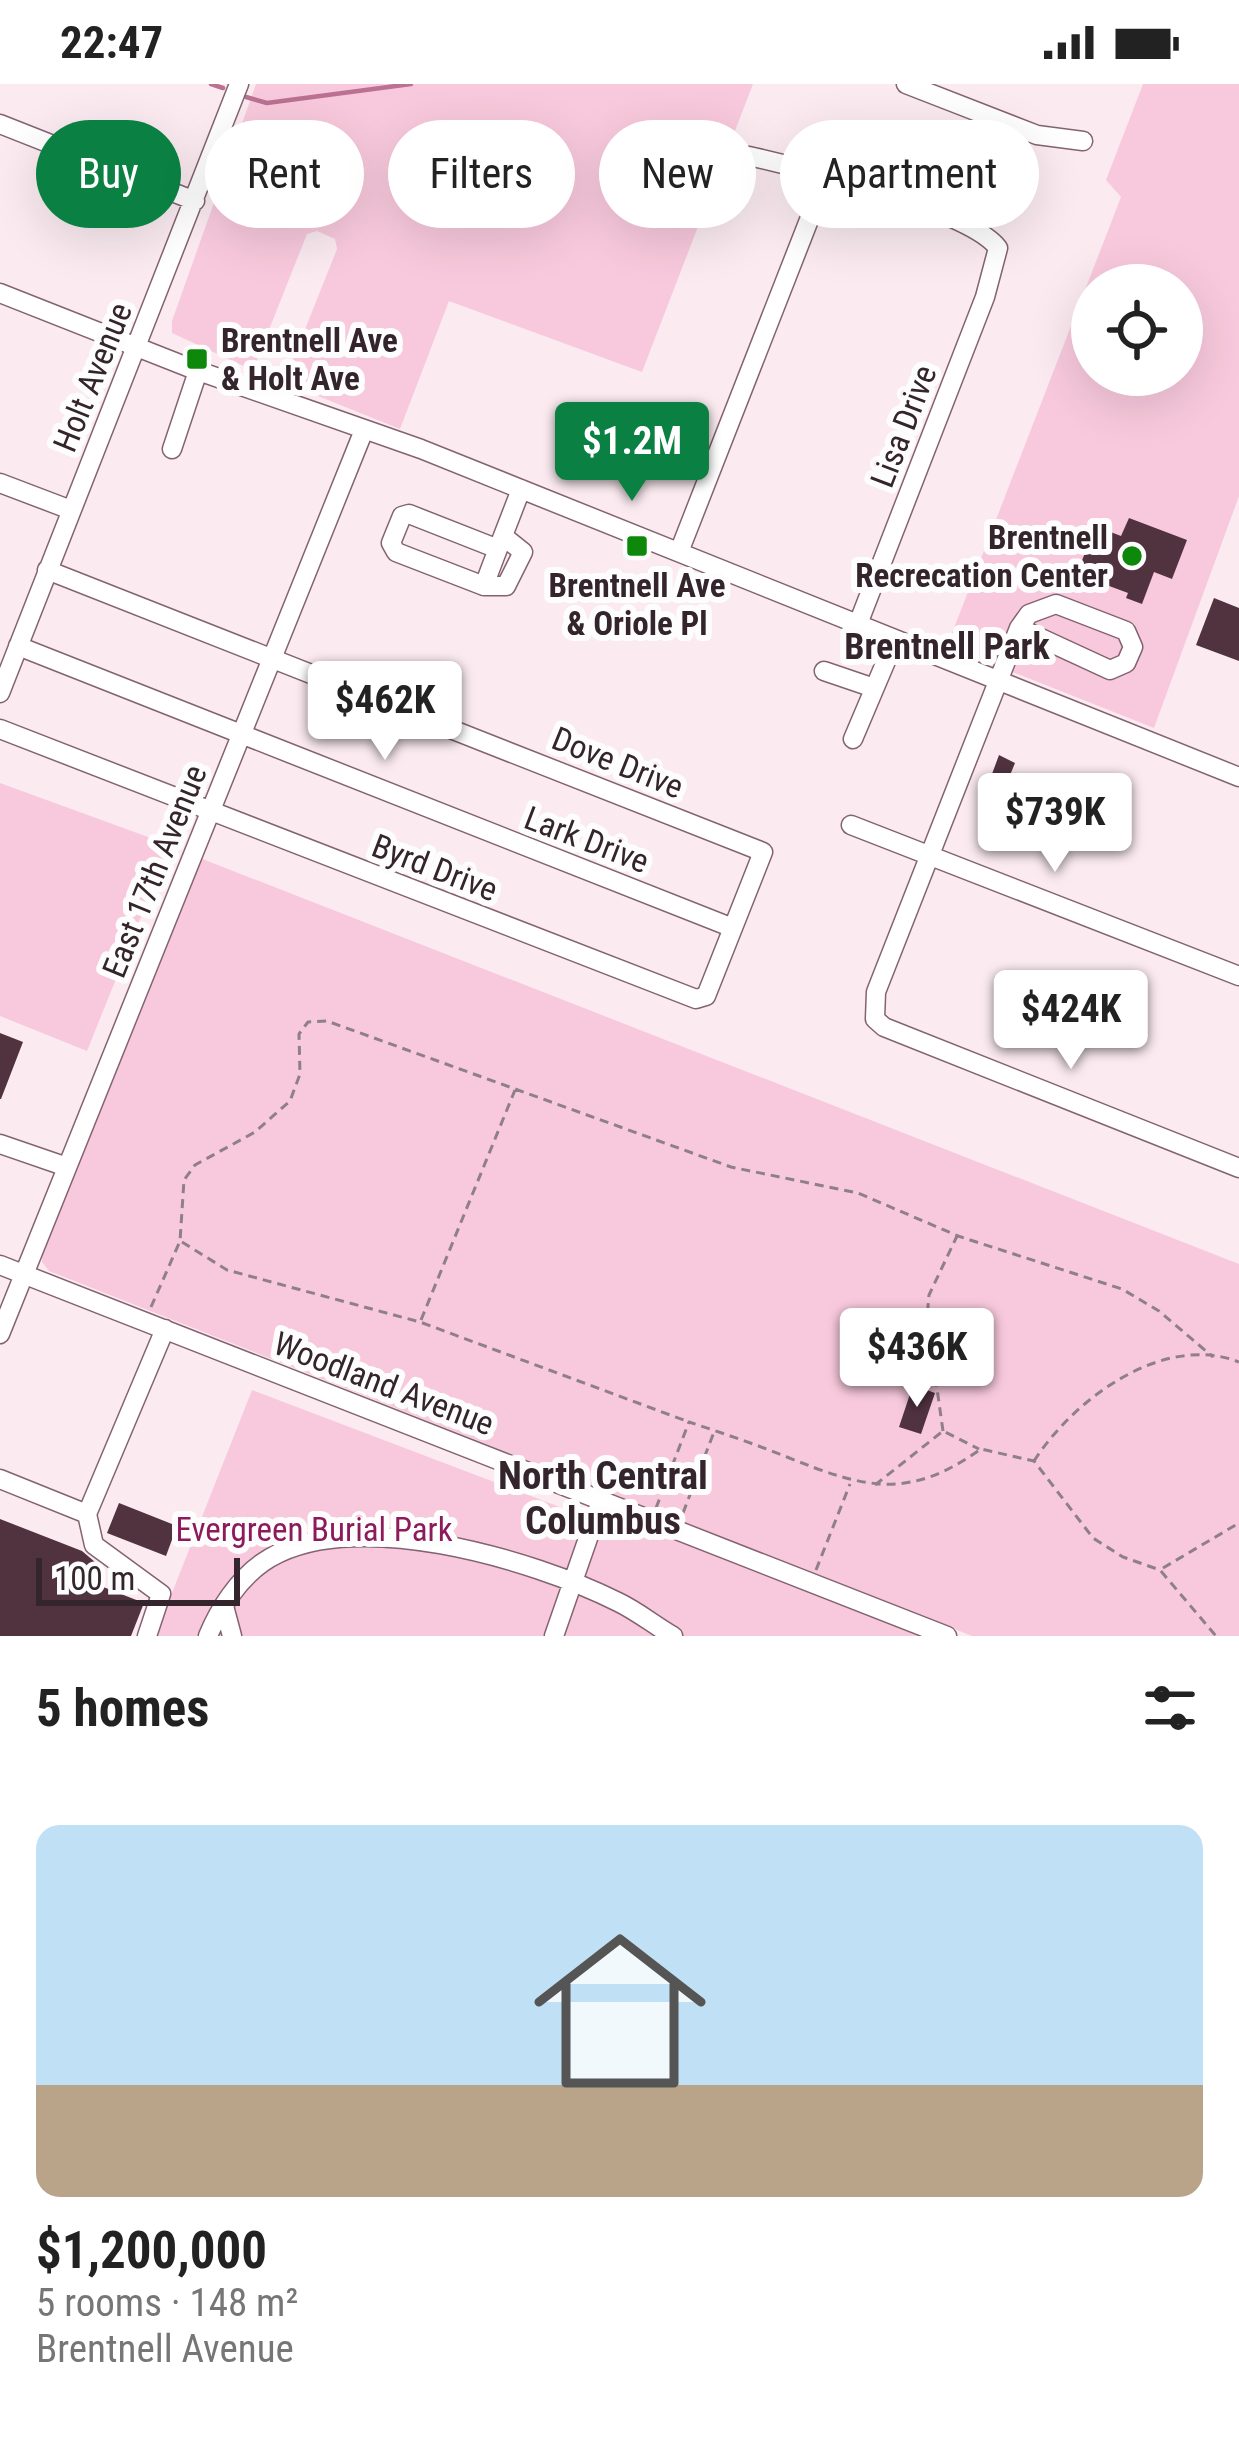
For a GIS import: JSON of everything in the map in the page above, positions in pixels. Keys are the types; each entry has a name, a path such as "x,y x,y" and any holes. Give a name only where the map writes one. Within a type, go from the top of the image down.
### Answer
{"street":[{"name":"Holt Avenue","path":"0,693 239,84"},
{"path":"906,84 1037,136 1083,141"},
{"path":"0,124 194,200"},
{"path":"680,552 806,228"},
{"name":"Lisa Drive","path":"858,624 985,297 998,248 972,228"},
{"path":"0,293 521,489 1239,777"},
{"path":"172,449 198,371"},
{"name":"East 17th Avenue","path":"0,1334 4,1310 24,1274 364,430"},
{"path":"0,483 71,510"},
{"path":"500,543 521,489"},
{"path":"409,514 500,543 517,542 524,552 506,586 484,586 396,552 392,543 402,516 409,514"},
{"name":"Dove Drive","path":"47,570 763,852"},
{"path":"1019,628 1110,670 1126,663 1133,647 1126,631 1056,604 1029,614 1019,628 876,992 875,1019 884,1027 1239,1168"},
{"path":"853,739 895,640"},
{"name":"Lark Drive","path":"18,646 733,928"},
{"path":"824,671 874,688"},
{"name":"Byrd Drive","path":"0,729 696,999 706,996 763,852"},
{"path":"851,825 1239,976"},
{"path":"0,1144 67,1167"},
{"name":"Woodland Avenue","path":"0,1264 947,1636"},
{"path":"147,1636 161,1594 94,1545 87,1514 165,1329"},
{"path":"0,1479 87,1514"},
{"path":"554,1636 601,1501"},
{"path":"208,1636 224,1606 264,1562 302,1545 351,1537 456,1549 574,1584 618,1602 673,1636"},
{"path":"224,1606 232,1636"}],"path":[{"path":"145,1321 180,1241 184,1180 195,1165 255,1132 290,1101 300,1074 299,1034 308,1022 327,1021 731,1167 858,1193 958,1236 1122,1289 1159,1311 1213,1357"},
{"path":"420,1322 515,1089"},
{"path":"943,1431 927,1318 929,1295 958,1236"},
{"path":"180,1241 202,1259 227,1270 420,1322 850,1482 890,1487 946,1474 981,1450"},
{"path":"1034,1461 1078,1408 1132,1372 1181,1356 1239,1362"},
{"path":"651,1521 689,1422"},
{"path":"676,1531 714,1431"},
{"path":"943,1431 981,1450 1034,1461 1093,1538 1123,1557 1160,1570 1216,1636"},
{"path":"875,1485 943,1431"},
{"path":"812,1583 850,1482"},
{"path":"1160,1570 1239,1523"}],"green space":[{"path":"256,84 753,84 739,120 599,120 599,228 698,228 642,372 449,301 400,429 288,384 286,377 337,249 335,239 317,231 307,234 255,365 248,368 172,333 205,228 364,228 364,120 243,120"},
{"name":"Brentnell Park","path":"1143,84 1239,84 1239,496 1154,728 947,646 1071,326 1071,396 1203,396 1203,264 1095,264 1121,197 1106,180"},
{"path":"0,783 170,845 87,1051 0,1016"},
{"path":"200,858 1239,1264 1239,1636 972,1636 49,1271 42,1262 43,1244"},
{"name":"Evergreen Burial Park","path":"252,1390 607,1525 611,1515 930,1636 155,1636"}],"building":[{"name":"Brentnell Recrecation Center","path":"1129,518 1187,540 1172,579 1154,572 1142,604 1126,598 1128,593 1077,574 1095,526 1121,536"},
{"path":"1214,598 1239,608 1239,661 1196,645"},
{"path":"999,755 1015,763 993,817 978,812"},
{"path":"0,1033 23,1042 1,1099 0,1099"},
{"path":"913,1385 935,1393 921,1434 899,1427"},
{"path":"119,1503 177,1526 166,1556 107,1533"},
{"path":"0,1519 82,1551 95,1562 88,1581 144,1603 131,1636 0,1636"}],"waterway":[{"path":"211,84 223,88"},
{"path":"246,97 267,103 411,84"}],"place":[{"name":"Brentnell Ave & Holt Ave","path":"197,359"},
{"name":"Brentnell Ave & Oriole Pl","path":"637,546"},
{"name":"Brentnell Recrecation Center","path":"1132,556"}],"district":[{"name":"Brentnell Park","path":"947,646"},
{"name":"North Central Columbus","path":"603,1498"}]}
